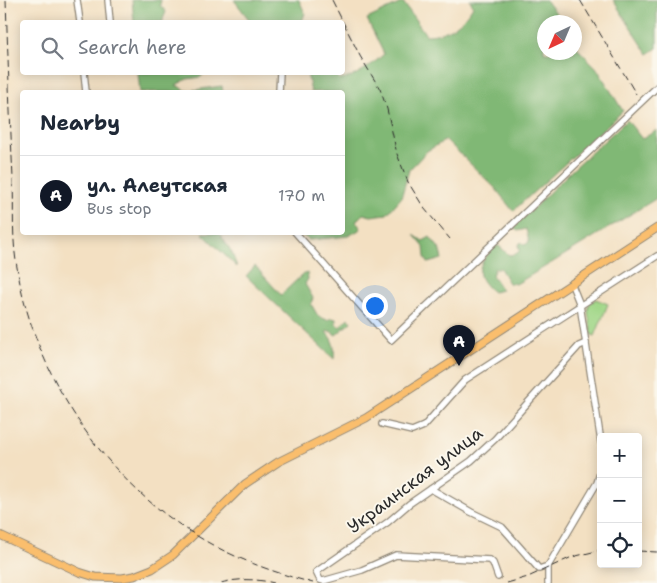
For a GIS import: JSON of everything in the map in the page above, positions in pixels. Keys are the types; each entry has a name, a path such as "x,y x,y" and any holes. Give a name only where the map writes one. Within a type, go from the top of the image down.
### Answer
{"main road":[{"path":"0,535 79,572 95,577 122,578 144,573 160,565 173,555 251,479 278,462 366,418 657,228"}],"street":[{"path":"77,0 80,20"},
{"path":"108,0 110,20"},
{"path":"84,75 86,90"},
{"path":"279,90 280,75"},
{"path":"298,235 391,340 657,87"},
{"path":"382,424 412,431 424,426 465,380 657,256"},
{"path":"572,285 580,305 600,433"},
{"name":"Украинская улица","path":"498,578 493,563 490,560 398,555 394,555 362,570 323,581 320,580 316,573 471,461 495,439 579,346 586,343"},
{"path":"548,583 548,566 599,478"},
{"path":"431,489 502,527 539,570 548,566"}],"green space":[{"path":"132,0 161,0 160,5 166,12 163,20 134,20"},
{"path":"234,0 299,0 305,13 303,20 249,20"},
{"path":"470,0 546,0 558,15 537,15 537,60 582,60 582,53 596,67 623,111 513,211 496,189 446,140 427,151 409,170 401,198 387,214 371,216 363,214 356,221 361,229 348,236 309,240 302,235 345,235 345,90 311,90 307,75 336,75 340,80 352,76 369,66 384,54 367,19 403,2 426,35 441,33 454,27 473,6"},
{"path":"613,0 657,0 657,48 648,54"},
{"path":"138,75 202,75 201,77 187,79 176,85 185,90 140,90"},
{"path":"222,86 223,90 194,90"},
{"path":"627,120 642,139 657,130 657,198 516,284 509,283 500,268 495,268 492,275 502,290 493,292 486,286 480,274 485,258 495,246 499,246 509,255 516,254 520,250 518,246 521,242 525,245 529,242 526,229 518,231 513,228"},
{"path":"204,235 221,235 232,253 237,267"},
{"path":"414,235 423,241 430,237 439,248 442,259 428,263 424,247"},
{"path":"255,266 281,295 302,275 307,273 308,279 305,284 313,298 311,304 318,316 327,320 336,319 336,324 340,327 348,318 351,322 336,335 330,331 326,332 331,338 334,359 246,276"},
{"path":"596,299 608,304 595,336 592,335 588,313 589,304"}],"railway":[{"path":"6,0 16,261 24,302 37,341 55,380 76,417 101,451 129,482 160,510 194,534 222,550 267,569 313,583"},
{"path":"332,0 342,20"},
{"path":"580,0 636,94"},
{"path":"345,26 380,89 387,109 397,154 408,182 424,208 450,239"},
{"path":"507,583 528,577 572,557 597,551"},
{"path":"642,551 657,552"},
{"path":"221,583 234,580 274,583"}],"place":[{"name":"ул. Алеутская","path":"459,366"}]}
